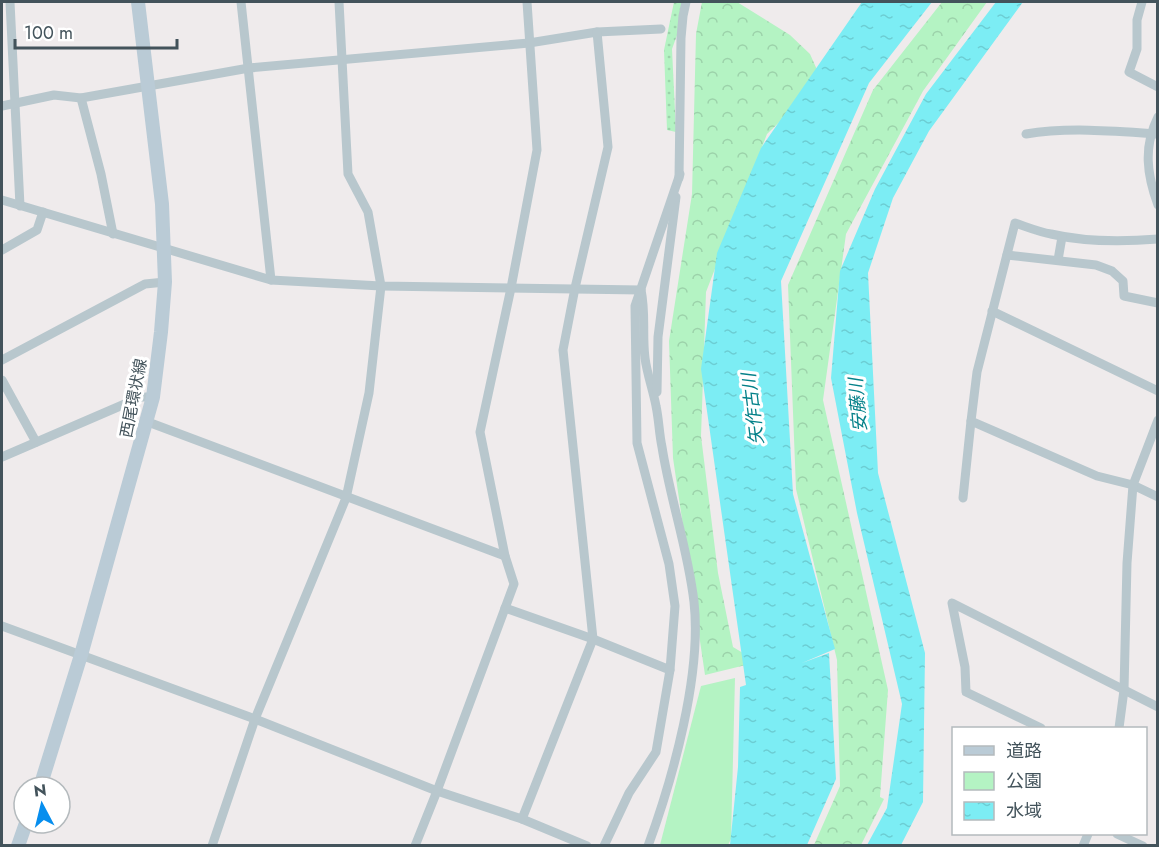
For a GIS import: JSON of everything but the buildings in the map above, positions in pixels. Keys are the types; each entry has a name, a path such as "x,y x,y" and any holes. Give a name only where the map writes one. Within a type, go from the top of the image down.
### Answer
{"main road":[{"name":"西尾環状線","path":"44,775 148,422 161,332 165,282 162,204 138,2"}],"street":[{"path":"10,2 20,206"},
{"path":"241,2 271,280"},
{"path":"212,846 255,719 346,498 369,393 381,286 368,212 348,174 339,2"},
{"path":"415,846 514,584 505,556 480,432 512,288 537,150 527,2"},
{"path":"656,407 658,337 680,174 681,38 682,16 686,2"},
{"path":"1142,2 1137,20 1137,50 1129,72 1158,87"},
{"path":"2,105 54,95 81,98 249,68 529,43 597,32 661,28"},
{"path":"522,819 593,639 563,350 608,147 597,32"},
{"path":"81,98 101,174 113,234"},
{"path":"1158,117 1147,166 1158,205"},
{"path":"1026,134 1090,131 1154,134"},
{"path":"604,846 629,793 656,752 670,670 675,606 669,564 637,442 635,306 680,174"},
{"path":"2,200 271,280 381,286 641,290"},
{"path":"2,250 37,230 43,212"},
{"path":"963,498 976,372 1015,222 1062,237 1125,242 1158,239"},
{"path":"1058,260 1062,237"},
{"path":"1007,255 1081,262 1112,271 1123,281 1124,296 1158,303"},
{"path":"2,360 145,284 165,282"},
{"path":"641,290 645,308 645,357 662,449 687,556 694,604 694,651 689,693 677,756 648,846"},
{"path":"992,311 1158,391"},
{"path":"2,380 36,442"},
{"path":"2,457 141,397 153,397"},
{"path":"1119,727 1124,690 1127,563 1133,485 1158,420"},
{"path":"970,421 1096,476 1133,485 1158,497"},
{"path":"148,422 505,556"},
{"path":"1037,727 966,692 965,667 952,603 1158,707"},
{"path":"505,608 593,639 670,670"},
{"path":"2,626 255,719 437,791 522,819 587,846"},
{"path":"1120,835 1143,846"}],"green space":[{"path":"674,2 689,2 672,49 676,132 667,130 664,50"},
{"path":"702,2 737,2 790,35 810,54 822,81 767,134 706,292 701,436 718,573 733,647 758,662 705,675 673,458 669,341 692,194 696,34"},
{"path":"942,2 987,2 923,91 846,234 823,400 888,690 880,797 884,799 861,845 814,845 840,786 837,660 796,489 788,285 873,90"},
{"path":"735,678 731,839 728,845 660,845 701,686"}],"water":[{"name":"矢作古川","path":"862,2 932,2 869,83 781,281 793,494 835,649 802,663 829,653 836,779 807,845 730,845 738,767 740,687 746,685 701,369 717,253 761,148"},
{"name":"安藤川","path":"996,2 1023,2 929,131 893,198 868,273 878,473 925,653 923,802 901,845 867,845 887,808 902,704 857,513 831,378 840,271 875,189 926,94"}]}
